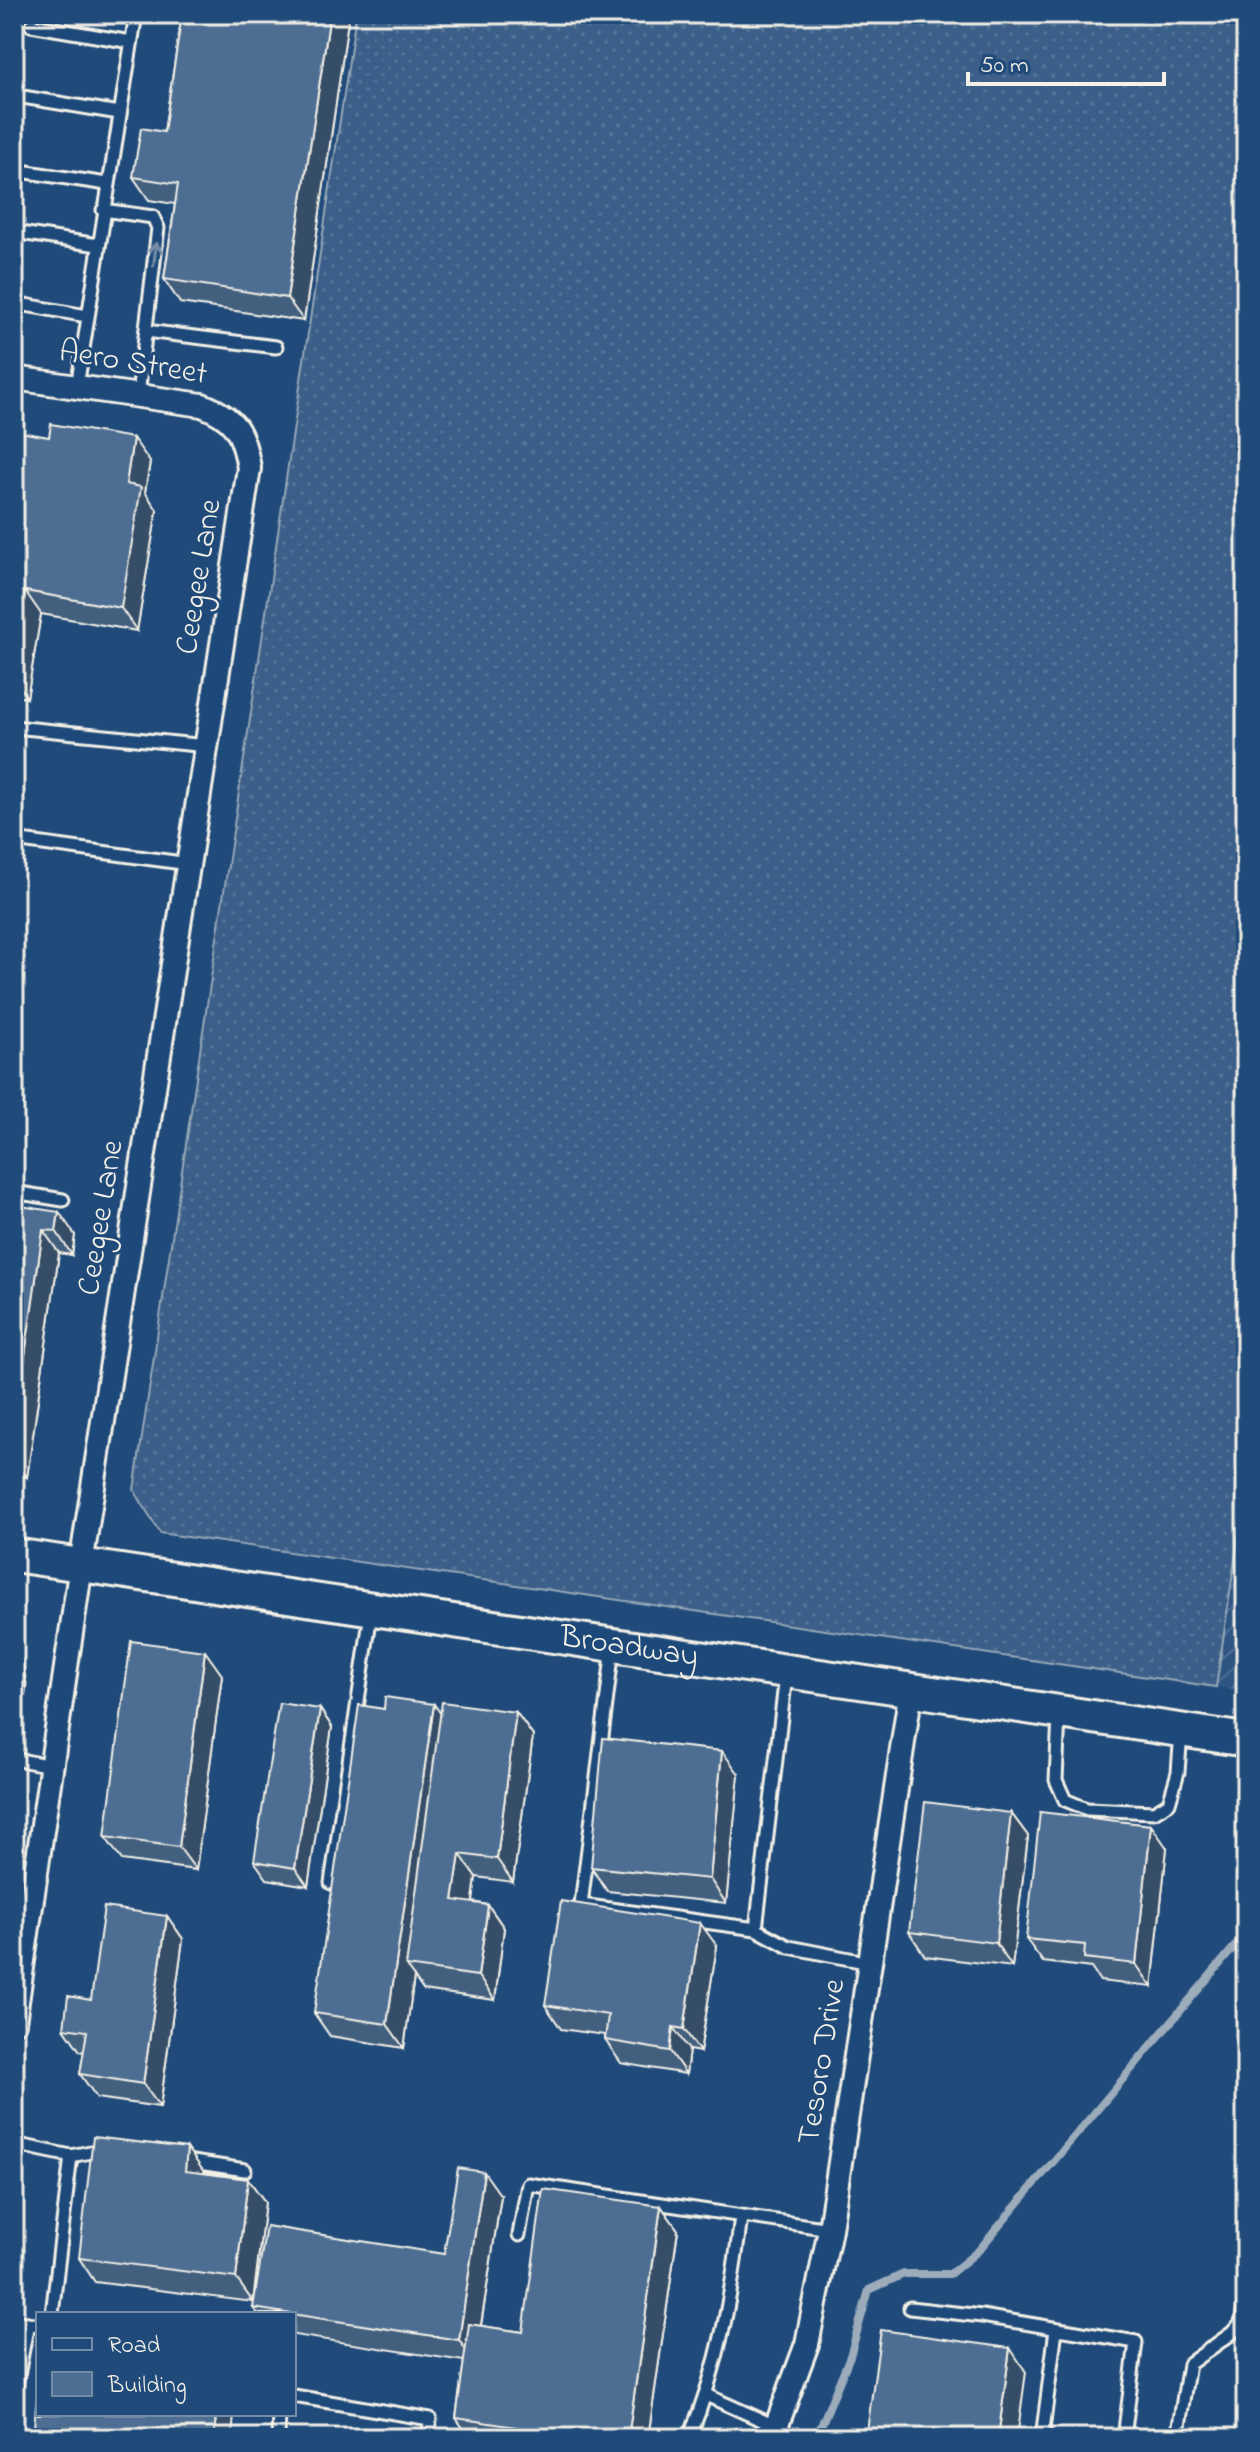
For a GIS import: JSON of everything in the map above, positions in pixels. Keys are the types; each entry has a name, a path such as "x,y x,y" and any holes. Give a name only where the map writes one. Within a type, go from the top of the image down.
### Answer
{"main road":[{"name":"Broadway","path":"14,1555 1246,1740"}],"street":[{"name":"Aero Street","path":"14,378 202,405 220,412 236,426"},
{"name":"Ceegee Lane","path":"14,2022 249,468 245,444 236,426"},
{"name":"Tesoro Drive","path":"775,2433 807,2344 830,2229 911,1689"}],"lane":[{"path":"77,387 136,14"},
{"path":"31,25 131,42"},
{"path":"23,97 119,113"},
{"path":"14,170 107,184"},
{"path":"103,210 153,217 157,222 138,395"},
{"path":"14,232 98,245"},
{"path":"14,303 87,316"},
{"path":"146,331 276,347"},
{"path":"14,727 207,746"},
{"path":"14,840 189,864"},
{"path":"14,1192 63,1200"},
{"path":"331,1883 372,1608"},
{"path":"614,1645 581,1905 756,1929 789,1947 870,1963"},
{"path":"14,1661 19,1684 14,1715"},
{"path":"756,1929 787,1671"},
{"path":"1060,1712 1056,1780 1065,1800 1087,1809 1154,1812 1169,1803 1178,1772 1182,1730"},
{"path":"14,1759 52,1766"},
{"path":"14,2144 71,2156 107,2149 123,2151"},
{"path":"52,2312 71,2156"},
{"path":"169,2158 245,2170"},
{"path":"519,2235 528,2184 830,2229"},
{"path":"689,2438 706,2395 730,2305 741,2217"},
{"path":"1177,2438 1189,2364 1241,2323 1246,2298"},
{"path":"910,2308 982,2316 1136,2342 1124,2438"},
{"path":"14,2321 33,2324 14,2396"},
{"path":"1042,2438 1056,2329"},
{"path":"706,2395 775,2433"},
{"path":"296,2396 430,2419 429,2438"},
{"path":"278,2438 279,2416"}],"shaded area":[{"path":"356,14 1246,14 1246,1485 1216,1687 160,1533 134,1490"},
{"path":"1246,1485 1246,1692 1216,1687"}],"building":[{"path":"182,14 330,14 287,298 164,279 178,184 133,177 141,128 164,132"},
{"path":"51,424 133,438 126,484 141,487 121,608 25,591 14,656 14,431 49,437"},
{"path":"14,1205 59,1212 56,1231 43,1230 14,1431"},
{"path":"131,1641 205,1651 179,1847 105,1837"},
{"path":"385,1697 434,1704 387,2024 314,2013 359,1705 384,1709"},
{"path":"442,1702 516,1712 497,1859 460,1854 453,1900 488,1905 478,1976 406,1966"},
{"path":"279,1703 320,1709 295,1868 254,1861"},
{"path":"603,1738 722,1751 710,1879 591,1867"},
{"path":"925,1802 1011,1813 996,1943 909,1932"},
{"path":"1040,1812 1151,1825 1136,1964 1084,1958 1085,1945 1026,1939"},
{"path":"561,1901 700,1923 684,2029 673,2027 670,2051 605,2040 608,2015 545,2005"},
{"path":"104,1907 167,1916 143,2084 80,2074 87,2031 64,2028 68,1996 91,2000"},
{"path":"93,2137 187,2148 185,2171 248,2179 236,2278 79,2258"},
{"path":"458,2168 484,2172 459,2340 296,2315 296,2312 253,2308 266,2226 444,2254"},
{"path":"543,2189 661,2206 628,2438 588,2438 456,2418 469,2324 523,2332"},
{"path":"881,2330 1010,2348 998,2438 866,2438"},
{"path":"36,2406 36,2416 216,2416 214,2438 33,2438"}],"waterway":[{"path":"816,2438 850,2356 869,2290 904,2274 950,2274 978,2251 1246,1933"}]}
